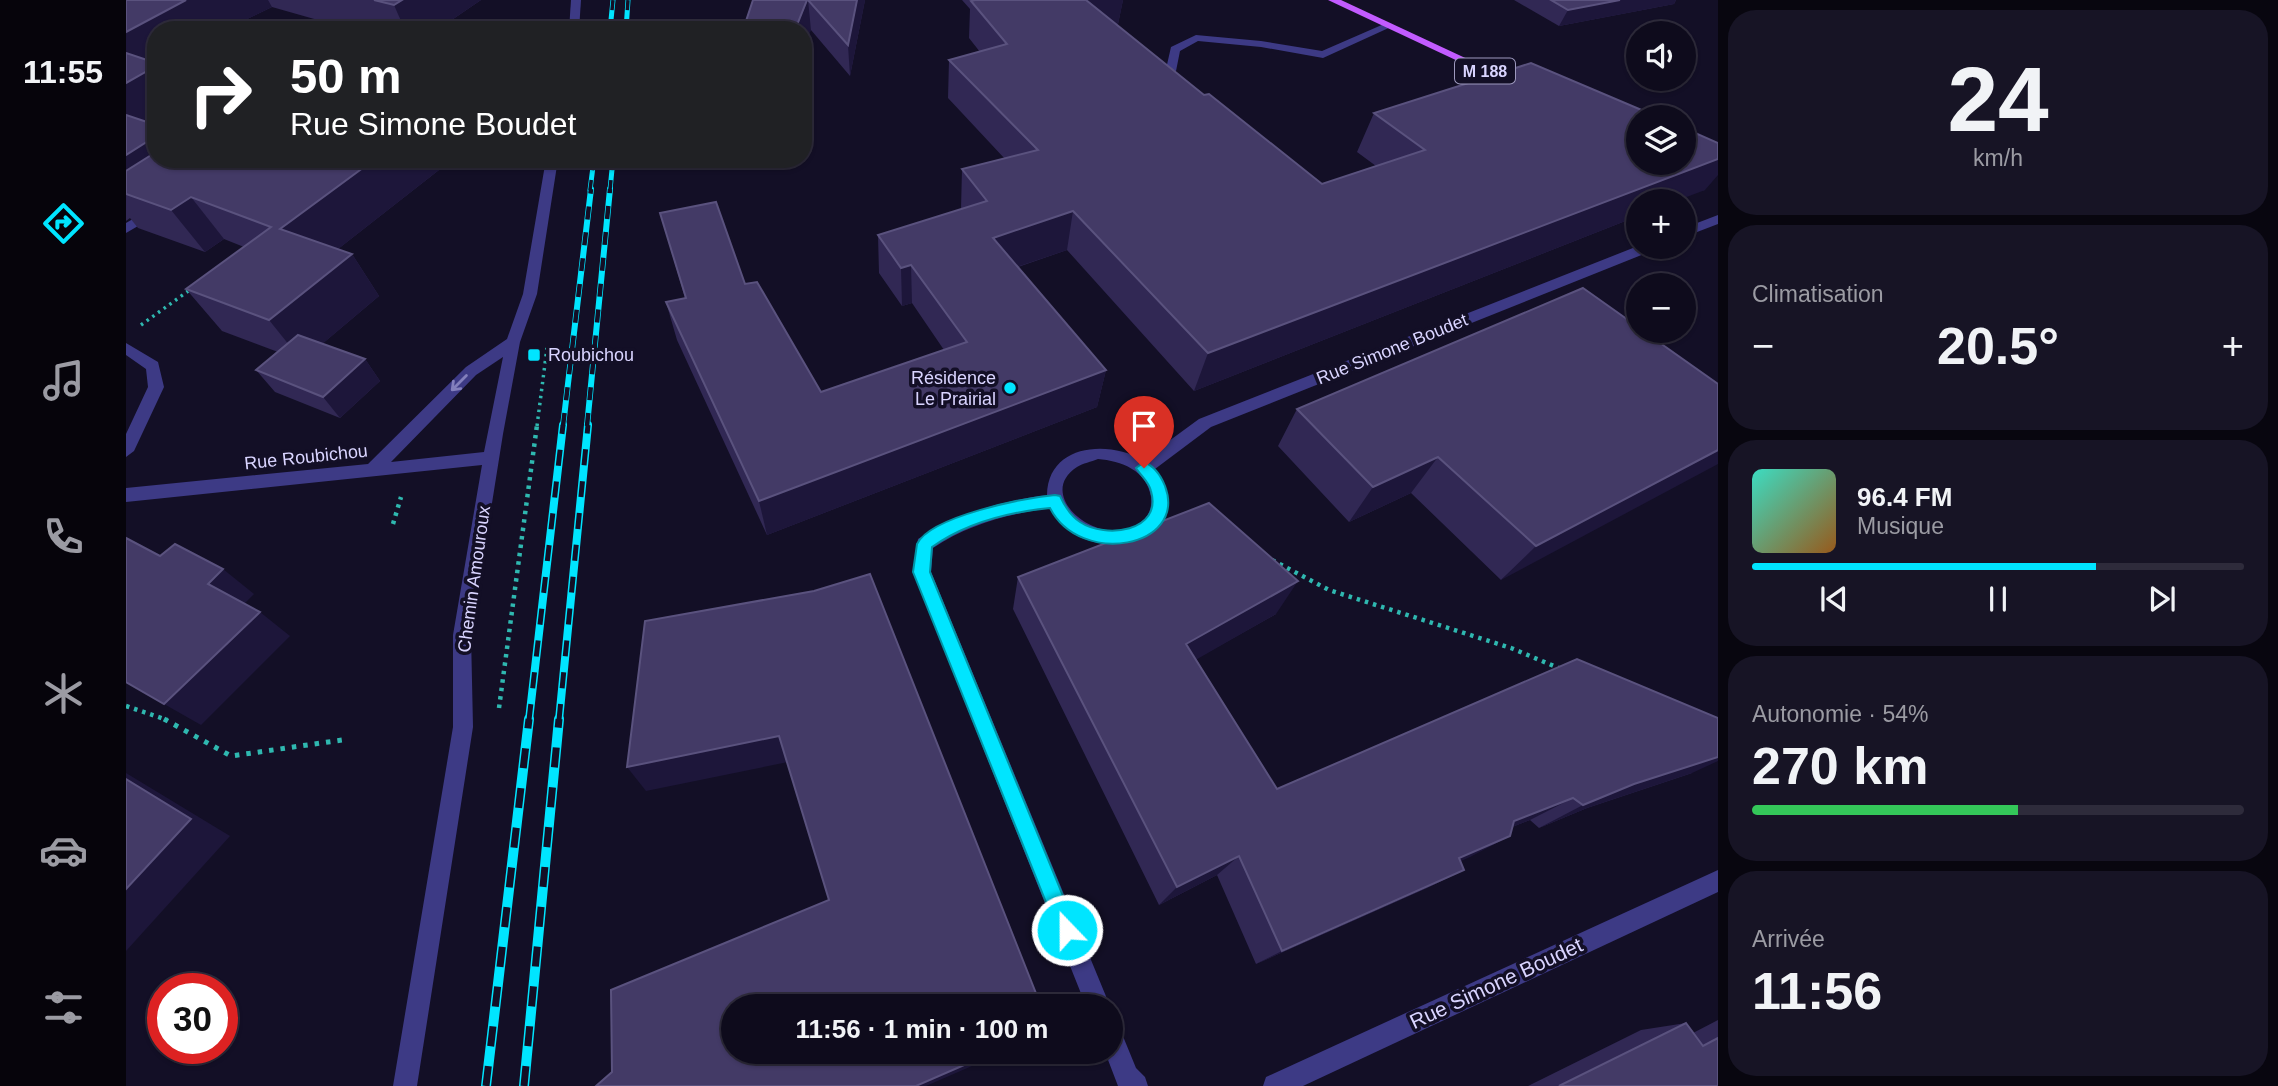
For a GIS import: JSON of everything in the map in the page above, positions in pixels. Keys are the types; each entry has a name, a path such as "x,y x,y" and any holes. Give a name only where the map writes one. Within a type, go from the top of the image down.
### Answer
{"main road":[{"name":"M 188","path":"1334,0 1525,89"}],"street":[{"path":"575,21 576,0"},
{"path":"1171,69 1175,49 1196,38 1261,44 1323,55 1388,26"},
{"name":"Chemin Amouroux","path":"405,1086 463,727 462,635 491,458 513,342 530,294 551,168"},
{"path":"126,229 161,206"},
{"path":"1696,228 1718,219"},
{"name":"Rue Simone Boudet","path":"1144,468 1205,423 1626,256"},
{"path":"373,469 471,371 513,342"},
{"path":"126,348 152,366 156,387 126,451"},
{"path":"1113,454 1144,468 1155,480 1160,494 1160,508 1153,521 1134,534 1108,538 1090,534 1068,520 1055,501 1054,487 1058,474 1067,463 1080,456 1113,454"},
{"name":"Rue Roubichou","path":"126,495 491,458"},
{"path":"1055,501 1017,505 945,529 925,544 922,572 1093,994"},
{"name":"Rue Simone Boudet","path":"1275,1086 1718,881"},
{"path":"1122,1064 1127,1077 1136,1086"}],"path":[{"path":"137,328 193,288"},
{"path":"498,715 547,346"},
{"path":"1260,554 1329,590 1511,649 1572,674"},
{"path":"126,706 157,715 231,755 342,740"}],"building":[{"path":"126,0 186,0 126,32"},
{"path":"374,0 402,0 394,5"},
{"path":"753,0 807,0 799,21 746,21"},
{"path":"808,0 857,0 848,45"},
{"path":"1086,0 1204,95 1209,94 1322,184 1425,150 1374,113 1531,63 1630,105 1626,105 1626,175 1676,175 1639,189 1626,189 1626,194 1208,353 1073,211 993,238 1106,370 759,501 666,302 686,298 660,213 716,202 745,284 757,282 821,392 967,342 911,265 901,268 878,235 987,201 962,169 1038,150 949,60 1007,44 971,1"},
{"path":"1551,0 1620,0 1568,10"},
{"path":"126,53 147,60 147,71 126,83"},
{"path":"126,115 147,122 147,142 126,155"},
{"path":"1696,133 1718,143 1718,159 1696,167"},
{"path":"147,158 147,168 363,168 280,229 352,254 269,320 186,289 271,227 191,197 171,210 126,194 126,171"},
{"path":"1583,288 1626,318 1626,343 1660,343 1718,384 1718,450 1536,546 1438,457 1373,487 1297,409"},
{"path":"298,335 365,359 323,397 256,370"},
{"path":"1209,503 1298,581 1186,644 1277,789 1577,659 1718,718 1718,757 1634,784 1583,805 1573,798 1514,821 1510,836 1459,858 1464,870 1282,951 1239,856 1177,887 1018,577"},
{"path":"126,538 160,556 175,544 223,569 208,584 260,612 164,704 126,682"},
{"path":"870,574 1036,994 721,994 721,1064 966,1064 916,1086 596,1086 612,1072 611,990 829,900 779,736 627,767 645,621 814,591"},
{"path":"126,779 191,819 126,889"},
{"path":"1686,1023 1703,1046 1718,1038 1718,1086 1559,1086"}],"railway":[{"path":"611,21 613,0"},
{"path":"627,21 628,0"},
{"path":"590,190 593,168"},
{"path":"610,190 612,168"},
{"path":"563,426 591,189"},
{"path":"587,426 610,189"},
{"path":"529,720 563,425"},
{"path":"559,720 588,425"},
{"path":"486,1086 529,719"},
{"path":"524,1086 559,719"}],"place":[{"name":"Roubichou","path":"534,355"},
{"name":"Résidence Le Prairial","path":"1010,388"}],"route":[{"path":"1067,930 922,572 925,544 945,529 1017,505 1055,501 1062,514 1074,526 1090,534 1108,538 1126,537 1142,531 1153,521 1160,508 1160,494 1155,480 1144,468"}]}
